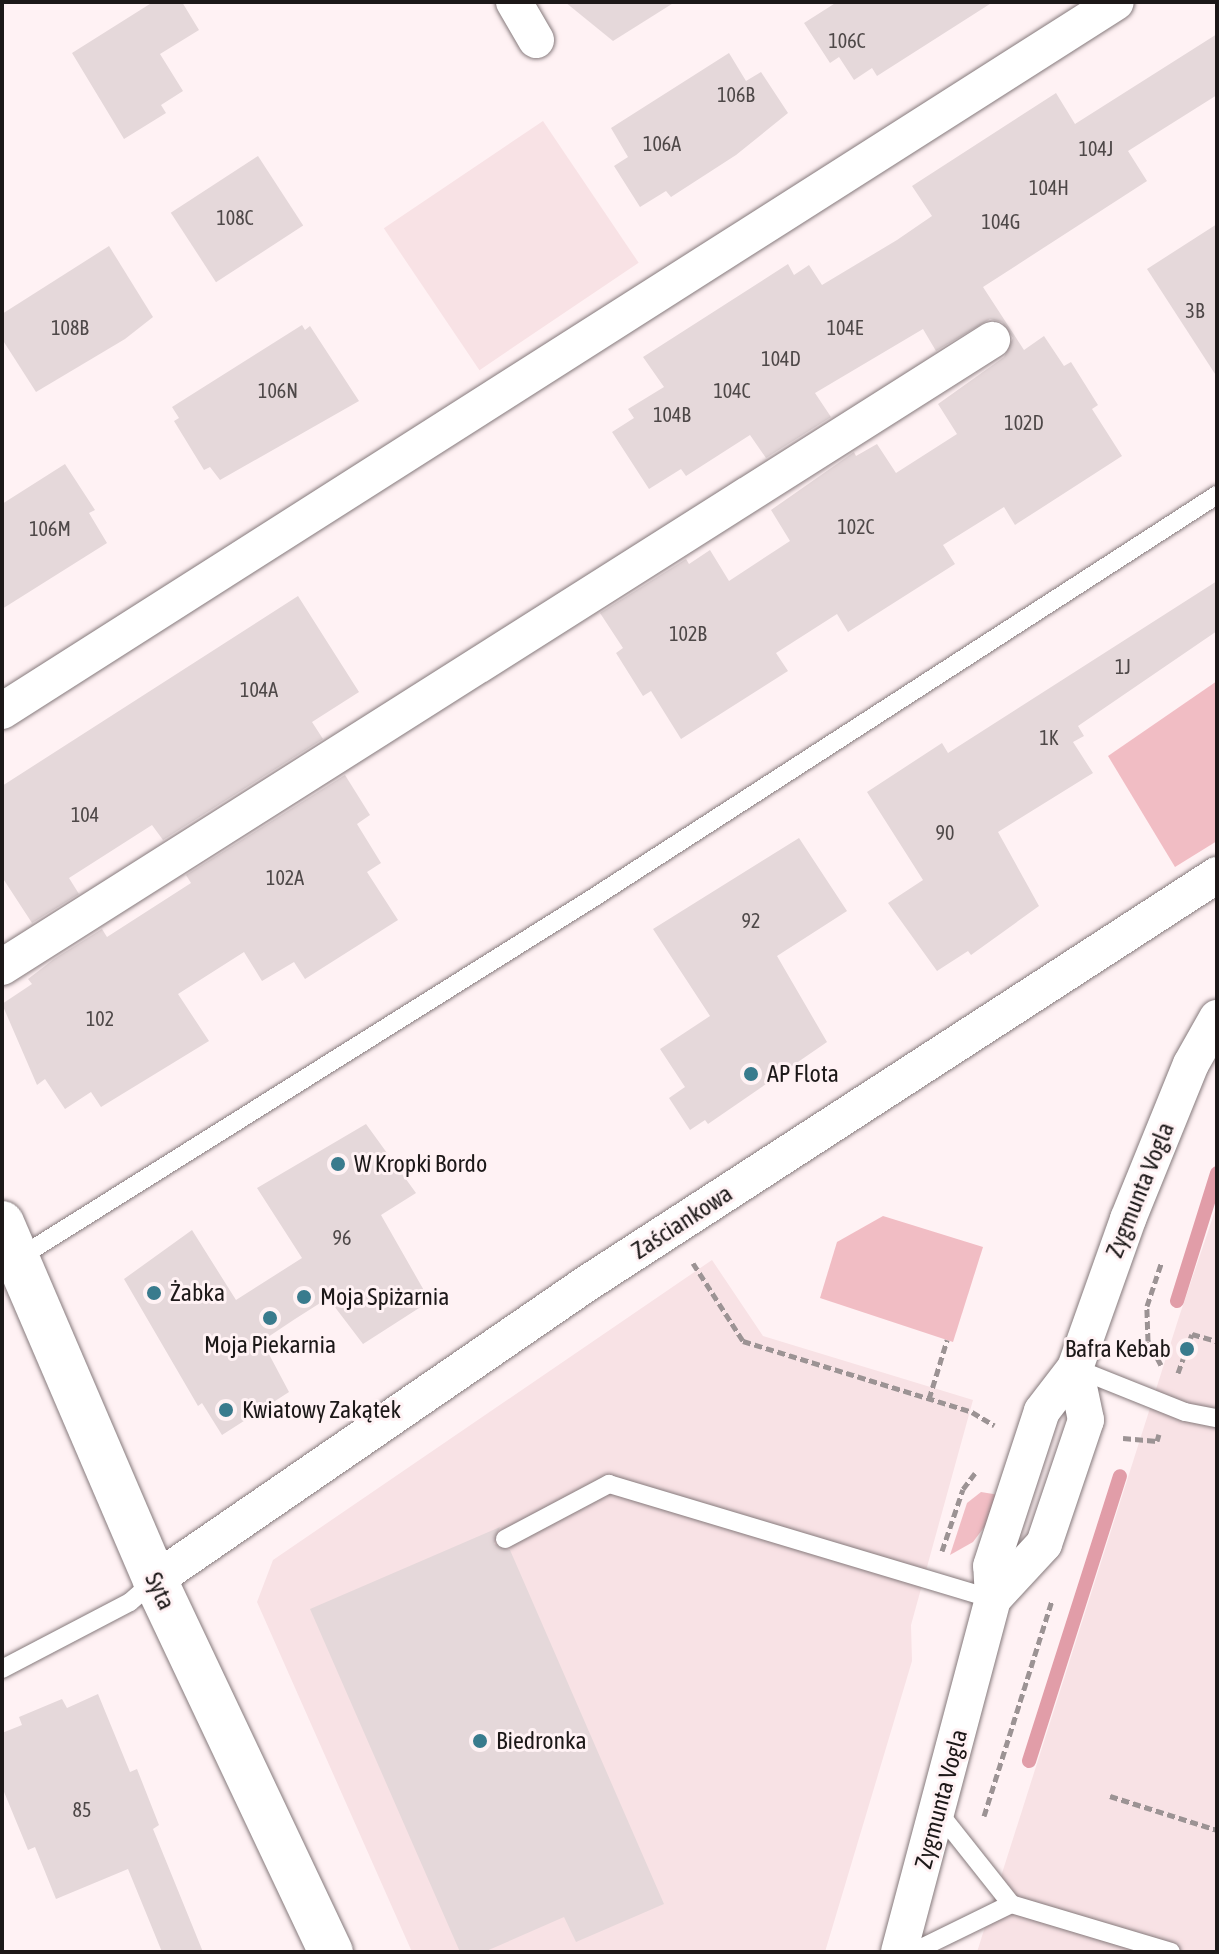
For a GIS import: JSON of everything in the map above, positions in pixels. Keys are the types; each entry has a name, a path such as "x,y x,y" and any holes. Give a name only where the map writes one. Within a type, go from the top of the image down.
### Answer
{"street":[{"path":"514,2 536,40"},
{"path":"2,711 1116,2"},
{"path":"2,967 992,340"},
{"name":"Zaściankowa","path":"155,1580 671,1229 1217,875"},
{"name":"Zygmunta Vogla","path":"899,1952 939,1813 993,1599 1044,1544 1086,1420 1075,1368 1191,1064 1217,1018"},
{"name":"Syta","path":"9,1241 155,1580 331,1952"}],"lane":[{"path":"9,1241 593,898 1217,495"},
{"path":"1075,1368 1185,1412 1217,1418"},
{"path":"505,1539 609,1484 993,1599"},
{"path":"2,1669 130,1602 155,1580"},
{"path":"939,1813 1011,1904 1171,1952"},
{"path":"913,1952 1011,1904"}],"path":[{"path":"671,1229 743,1341 972,1412 1005,1432"},
{"path":"1165,1250 1147,1306 1148,1341 1162,1366 1179,1372"},
{"path":"1176,1381 1192,1334 1217,1341"},
{"path":"929,1399 947,1340"},
{"path":"1113,1444 1138,1436 1157,1441"},
{"path":"931,1581 963,1489 983,1461"},
{"path":"986,1831 990,1791 1054,1594"},
{"path":"1110,1796 1217,1830"}],"shaded area":[{"path":"543,121 639,263 479,370 384,228"},
{"path":"1217,681 1217,841 1175,867 1108,756"},
{"path":"1217,1205 1217,1952 977,1952 1179,1317"},
{"path":"883,1216 983,1247 953,1342 820,1298 837,1242"},
{"path":"712,1260 763,1336 973,1400 911,1625 912,1661 825,1952 412,1952 257,1602 273,1560"},
{"path":"981,1492 999,1495 991,1518 973,1542 950,1555 967,1503"}],"building":[{"path":"153,2 182,2 199,30 160,54 183,91 161,105 166,113 124,139 72,53"},
{"path":"565,2 675,2 613,41"},
{"path":"837,2 993,2 877,76 872,68 854,80 839,57 830,63 804,23"},
{"path":"1217,34 1217,95 1128,151 1147,181 983,287 1024,350 1044,336 1064,366 1071,362 1098,405 1092,409 1122,456 1015,525 1004,507 943,545 955,564 848,632 837,614 776,653 788,671 681,739 651,691 643,696 616,653 623,648 600,613 686,559 689,564 710,550 729,581 790,541 771,510 854,452 856,456 877,444 896,473 957,434 938,404 1004,357 1013,338 1002,322 990,319 936,351 923,329 815,393 831,417 766,458 750,435 686,476 681,469 649,489 612,432 634,418 628,409 664,387 643,357 788,264 794,275 809,265 822,285 897,240 932,216 912,186 1056,93 1075,124"},
{"path":"729,53 746,81 761,72 788,113 736,155 671,197 666,191 640,207 614,166 628,157 611,128"},
{"path":"258,156 303,226 216,282 171,213"},
{"path":"1217,224 1217,377 1147,269"},
{"path":"109,246 153,317 125,339 36,392 2,339 2,314"},
{"path":"302,325 305,330 310,326 359,401 220,480 210,467 204,470 174,421 179,418 172,407"},
{"path":"65,464 95,510 89,513 107,543 2,609 2,504"},
{"path":"1217,581 1217,631 1078,726 1084,736 1073,742 1093,773 998,832 1039,906 971,955 968,951 937,971 888,903 923,880 867,792 942,743 948,753"},
{"path":"298,596 359,692 312,722 323,739 163,840 152,825 69,878 79,894 32,923 2,877 2,786"},
{"path":"345,775 370,815 357,824 381,863 367,872 398,920 305,979 294,962 262,981 244,952 178,994 209,1041 101,1107 91,1092 65,1109 45,1079 37,1085 2,1004 32,984 28,979 54,959 102,929 107,937 191,883 186,875"},
{"path":"799,838 847,911 777,956 827,1042 708,1124 705,1120 690,1130 669,1098 685,1087 660,1049 710,1016 653,929"},
{"path":"366,1124 416,1193 381,1215 430,1301 363,1344 328,1298 295,1319 262,1341 289,1392 222,1435 202,1403 198,1406 124,1279 192,1230 236,1300 302,1258 257,1188"},
{"name":"Biedronka","path":"500,1527 494,1544 510,1550 664,1904 576,1942 564,1917 484,1952 460,1952 310,1609"},
{"path":"98,1694 130,1772 137,1769 159,1825 153,1829 203,1952 162,1952 128,1869 56,1899 35,1847 28,1850 2,1787 2,1733 22,1725 19,1717 62,1699 67,1708"}],"waterway":[{"path":"1177,1301 1217,1173"},
{"path":"1029,1761 1120,1476"}],"place":[{"name":"AP Flota","path":"751,1074"},
{"name":"W Kropki Bordo","path":"338,1164"},
{"name":"Żabka","path":"154,1293"},
{"name":"Moja Spiżarnia","path":"304,1297"},
{"name":"Moja Piekarnia","path":"270,1318"},
{"name":"Bafra Kebab","path":"1187,1349"},
{"name":"Kwiatowy Zakątek","path":"226,1410"},
{"name":"Biedronka","path":"480,1741"}]}
